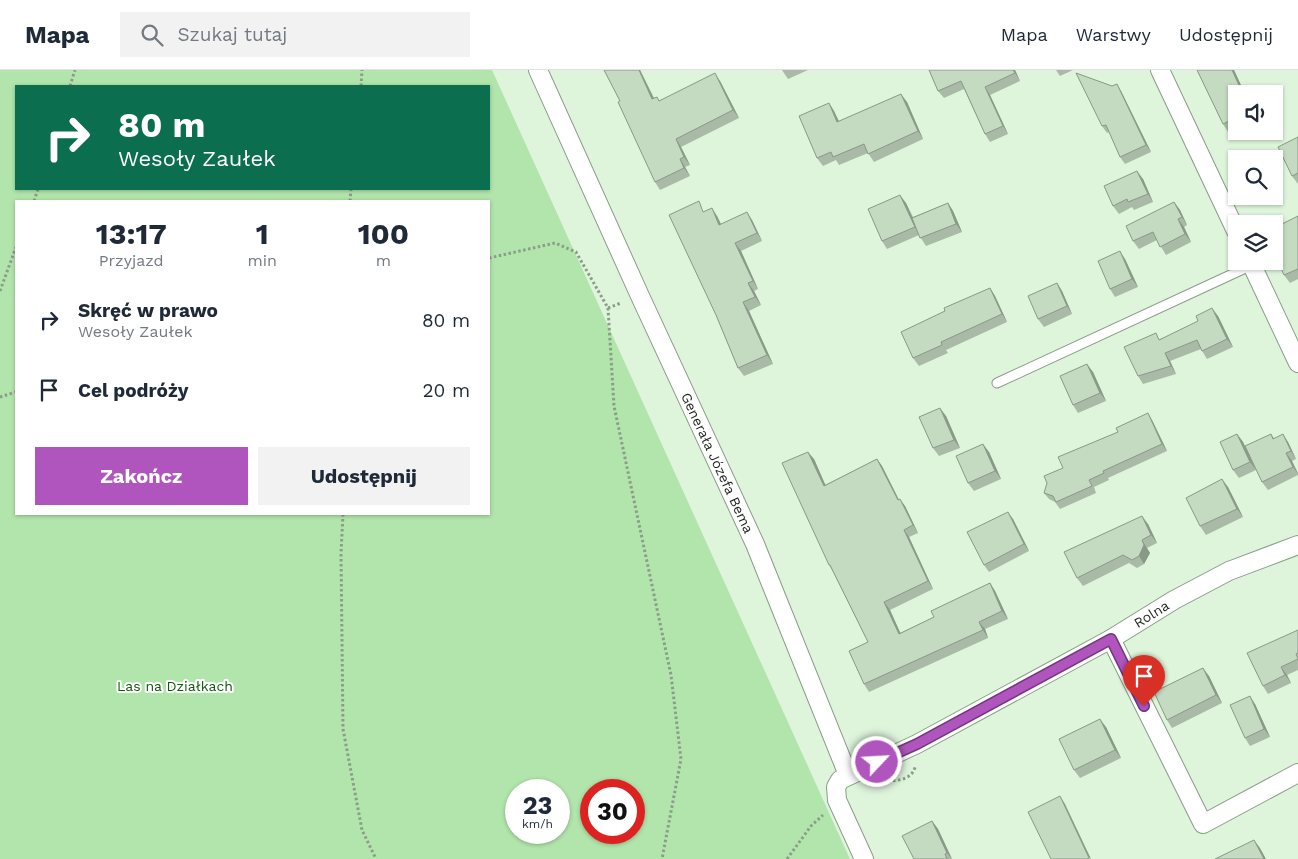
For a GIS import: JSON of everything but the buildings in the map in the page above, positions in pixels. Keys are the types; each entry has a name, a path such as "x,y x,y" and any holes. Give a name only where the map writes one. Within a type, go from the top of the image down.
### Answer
{"street":[{"name":"Generała Józefa Bema","path":"538,70 755,544 848,775"},
{"path":"1160,70 1228,215"},
{"path":"1254,270 1298,363"},
{"name":"Rolna","path":"848,775 917,744 1111,639 1174,600 1229,571 1298,545"},
{"path":"1111,639 1203,824 1298,773"},
{"path":"848,775 840,780 836,787 837,800 864,859"}],"lane":[{"path":"997,383 1236,270"}],"path":[{"path":"70,85 75,70"},
{"path":"361,85 362,70"},
{"path":"490,258 555,243 576,252 608,308 614,406 671,675 681,759 662,859"},
{"path":"0,291 15,251"},
{"path":"0,397 15,392"},
{"path":"343,515 341,553 343,729 362,830 376,859"},
{"path":"787,859 812,826 837,800"}],"green space":[{"name":"Las na Działkach","path":"0,70 492,70 850,859 0,859"}],"route":[{"path":"877,762 917,744 1111,639 1144,706"}]}
